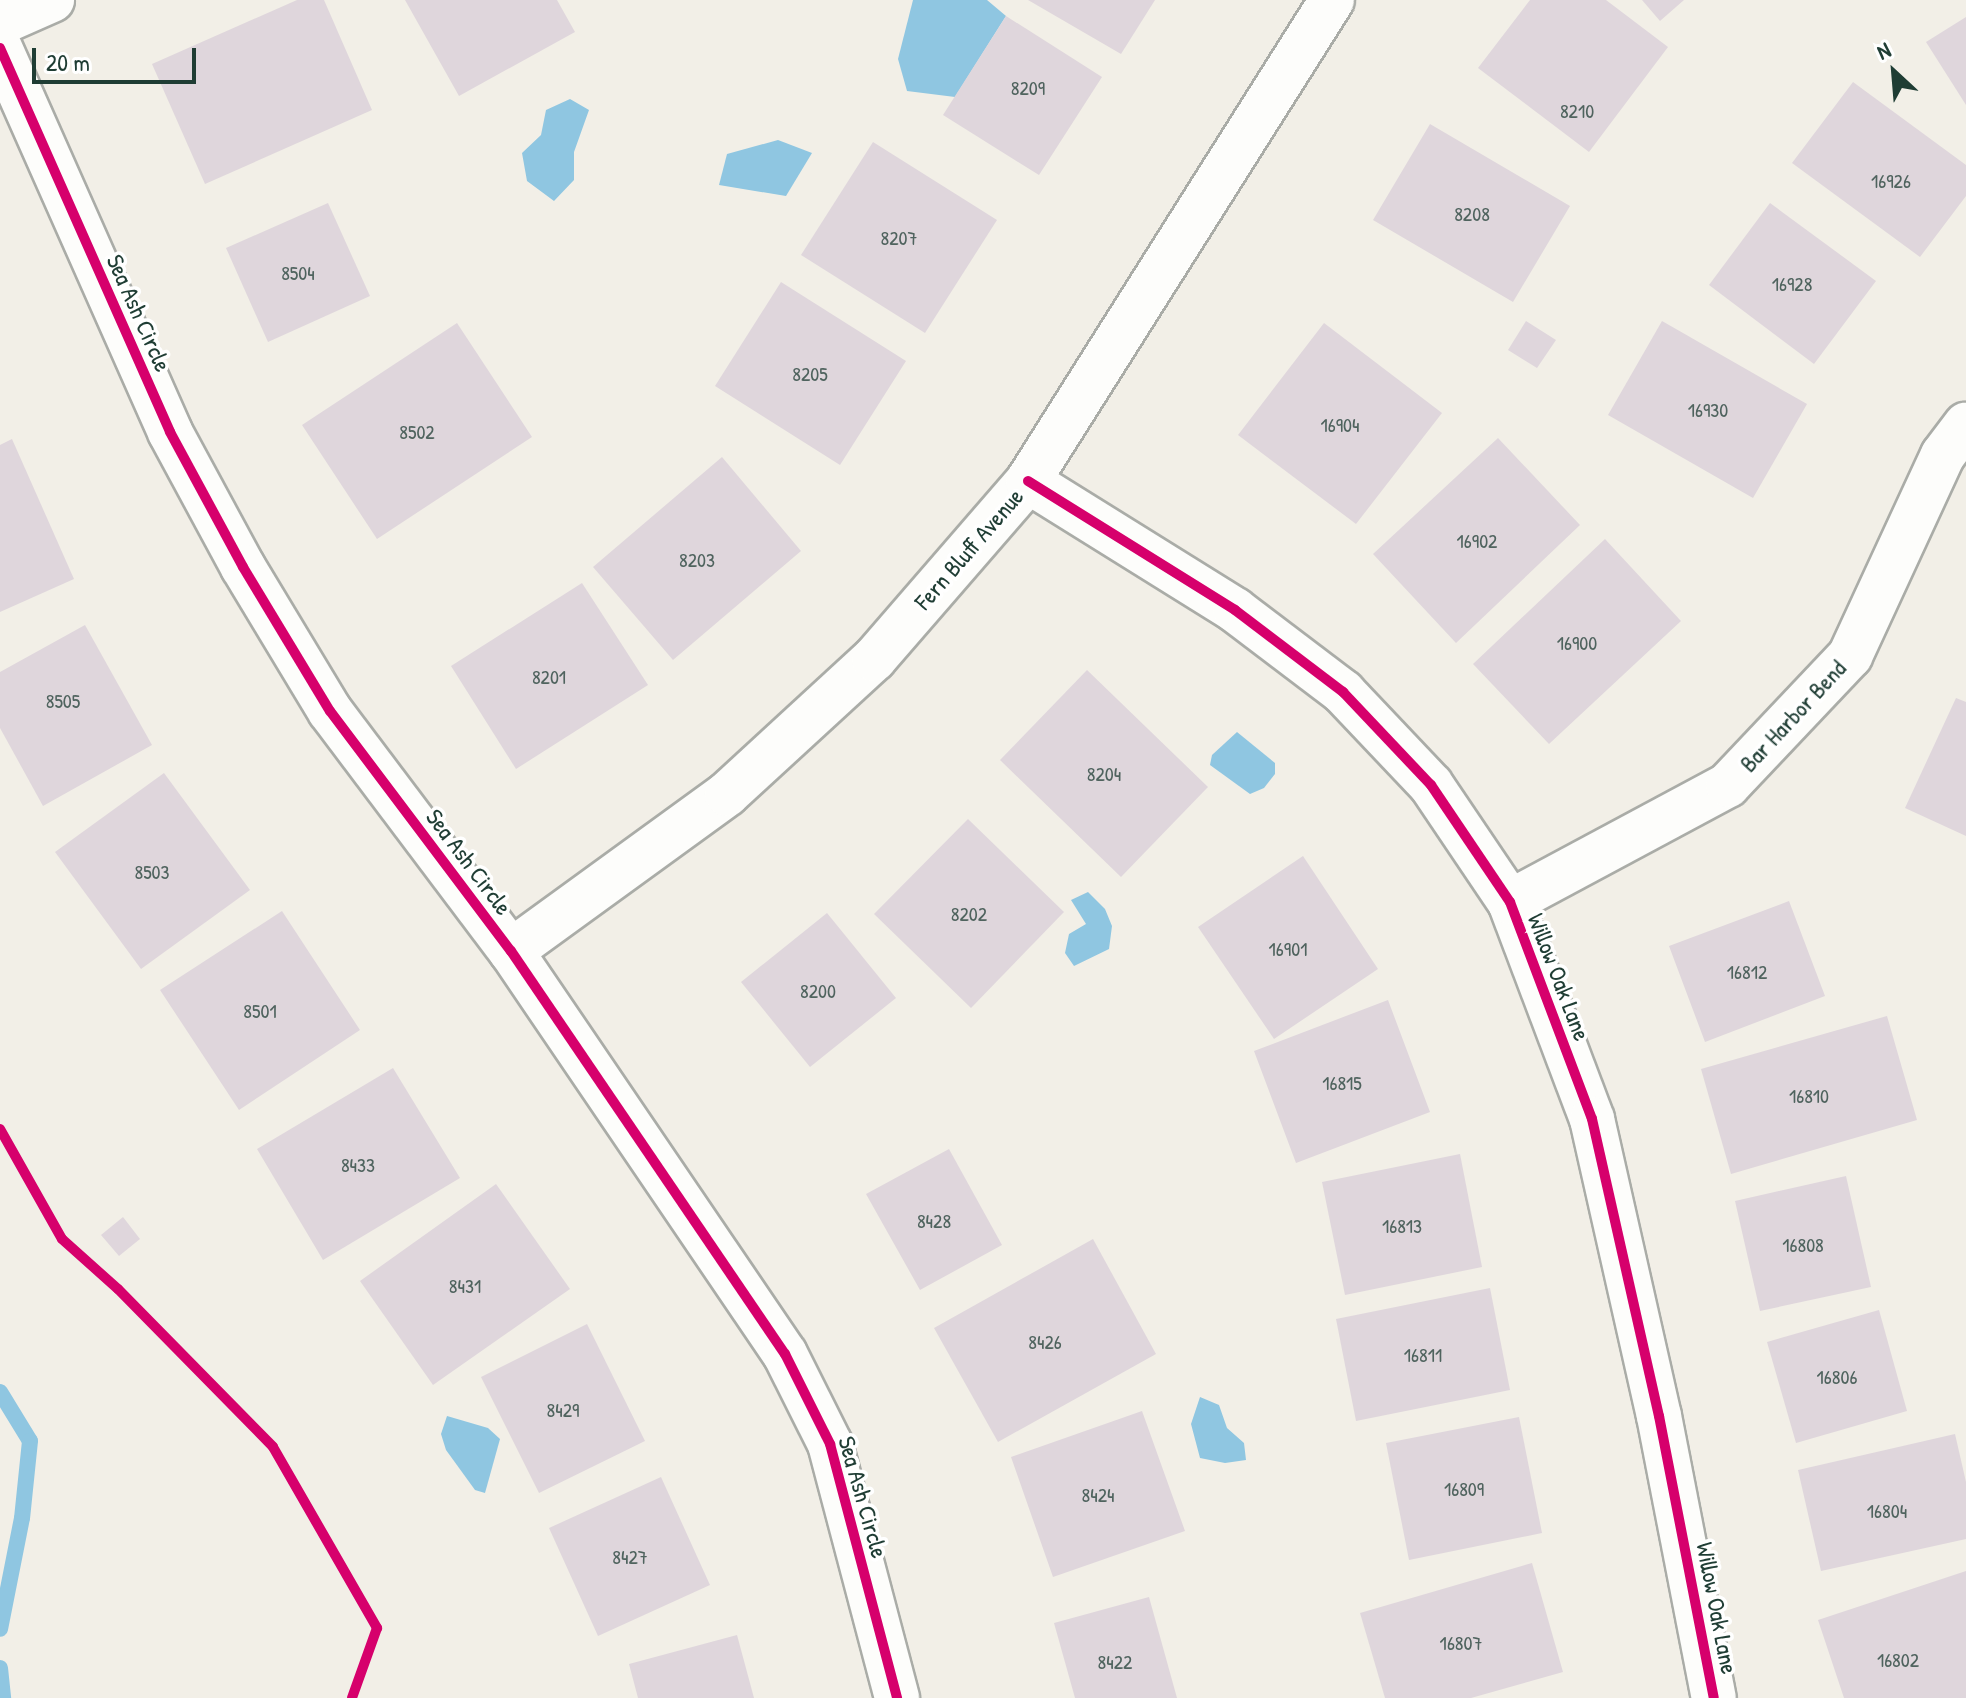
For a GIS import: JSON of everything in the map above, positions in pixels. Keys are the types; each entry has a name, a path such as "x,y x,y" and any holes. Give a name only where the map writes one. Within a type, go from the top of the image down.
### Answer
{"street":[{"path":"0,23 52,0"},
{"name":"Fern Bluff Avenue","path":"511,951 727,794 874,659 1028,481 1332,0"},
{"name":"Sea Ash Circle","path":"0,48 170,432 243,567 330,711 511,951 785,1354 830,1444 897,1698"},
{"name":"Bar Harbor Bend","path":"1510,902 1728,785 1850,656 1943,455 1966,425"},
{"name":"Willow Oak Lane","path":"1028,481 1235,610 1343,692 1431,785 1510,902 1592,1119 1659,1416 1714,1698"}],"water":[{"path":"913,0 987,0 1006,16 955,97 907,91 898,59"},
{"path":"570,99 589,110 574,152 574,180 554,201 527,181 522,153 541,135 546,110"},
{"path":"778,140 812,153 786,196 719,185 727,154"},
{"path":"1237,732 1275,763 1275,774 1264,788 1250,794 1210,765 1212,755"},
{"path":"1088,892 1105,909 1112,926 1109,949 1074,966 1065,953 1069,934 1086,924 1071,900"},
{"path":"1200,1397 1219,1405 1227,1428 1244,1443 1246,1460 1225,1463 1200,1458 1191,1424"},
{"path":"447,1416 488,1428 500,1439 485,1493 475,1490 446,1450 441,1434"}],"building":[{"path":"297,0 324,0 372,110 205,184 152,64"},
{"path":"405,0 557,0 575,32 459,96"},
{"path":"1028,0 1155,0 1121,54"},
{"path":"1530,0 1606,0 1668,47 1589,152 1478,68"},
{"path":"1642,0 1684,0 1660,21"},
{"path":"1006,16 1102,77 1039,175 943,115"},
{"path":"1966,17 1966,105 1926,42"},
{"path":"1853,82 1966,165 1966,196 1920,257 1792,163"},
{"path":"1430,124 1570,206 1513,302 1373,220"},
{"path":"873,142 997,220 925,333 801,255"},
{"path":"328,203 370,296 268,342 226,248"},
{"path":"1770,203 1876,281 1814,364 1709,285"},
{"path":"781,282 906,361 840,465 715,386"},
{"path":"1526,321 1556,340 1537,368 1508,350"},
{"path":"1662,321 1807,404 1753,498 1608,415"},
{"path":"457,323 532,437 377,539 302,425"},
{"path":"1324,323 1442,413 1356,524 1238,435"},
{"path":"1498,438 1580,525 1456,643 1373,554"},
{"path":"12,439 74,579 0,612 0,445"},
{"path":"722,457 801,551 673,660 593,567"},
{"path":"1605,539 1681,621 1549,744 1473,664"},
{"path":"582,583 648,685 516,769 451,666"},
{"path":"85,625 152,745 43,806 0,728 0,672"},
{"path":"1087,670 1208,787 1121,877 1000,760"},
{"path":"1956,698 1966,702 1966,836 1905,808"},
{"path":"164,773 250,890 141,969 55,852"},
{"path":"968,819 1064,912 971,1008 874,914"},
{"path":"1303,856 1378,969 1274,1039 1198,927"},
{"path":"1789,901 1825,996 1705,1042 1669,946"},
{"path":"282,911 360,1030 239,1110 160,990"},
{"path":"827,913 896,998 810,1067 741,982"},
{"path":"1388,1000 1430,1112 1296,1163 1254,1051"},
{"path":"1887,1016 1917,1120 1731,1174 1701,1069"},
{"path":"393,1068 460,1178 323,1260 257,1149"},
{"path":"949,1149 1002,1245 920,1290 866,1194"},
{"path":"1460,1154 1482,1267 1345,1295 1322,1182"},
{"path":"1846,1176 1871,1287 1760,1311 1735,1201"},
{"path":"496,1184 570,1289 433,1385 360,1281"},
{"path":"123,1217 140,1239 119,1256 101,1235"},
{"path":"1093,1239 1156,1354 998,1442 934,1328"},
{"path":"1490,1288 1510,1390 1356,1421 1336,1319"},
{"path":"1879,1310 1907,1411 1796,1443 1767,1342"},
{"path":"587,1324 645,1441 539,1493 481,1377"},
{"path":"1142,1411 1185,1531 1053,1577 1011,1457"},
{"path":"1519,1417 1542,1533 1409,1560 1386,1443"},
{"path":"1955,1434 1966,1482 1966,1539 1821,1571 1798,1470"},
{"path":"661,1477 710,1585 598,1636 549,1528"},
{"path":"1532,1563 1563,1672 1471,1698 1385,1698 1360,1613"},
{"path":"1966,1571 1966,1698 1844,1698 1818,1620"},
{"path":"1149,1597 1177,1698 1075,1698 1054,1623"},
{"path":"737,1635 754,1698 638,1698 629,1664"}],"waterway":[{"path":"0,1392 30,1441 22,1518 0,1629"},
{"path":"0,1668 3,1698"}],"cycle path":[{"path":"0,48 170,432 243,567 330,711 511,951 785,1354 830,1444 897,1698"},
{"path":"1028,481 1235,610 1343,692 1431,785 1510,902 1592,1119 1659,1416 1714,1698"},
{"path":"0,1129 62,1239 118,1289 273,1447 377,1628 352,1698"}]}
